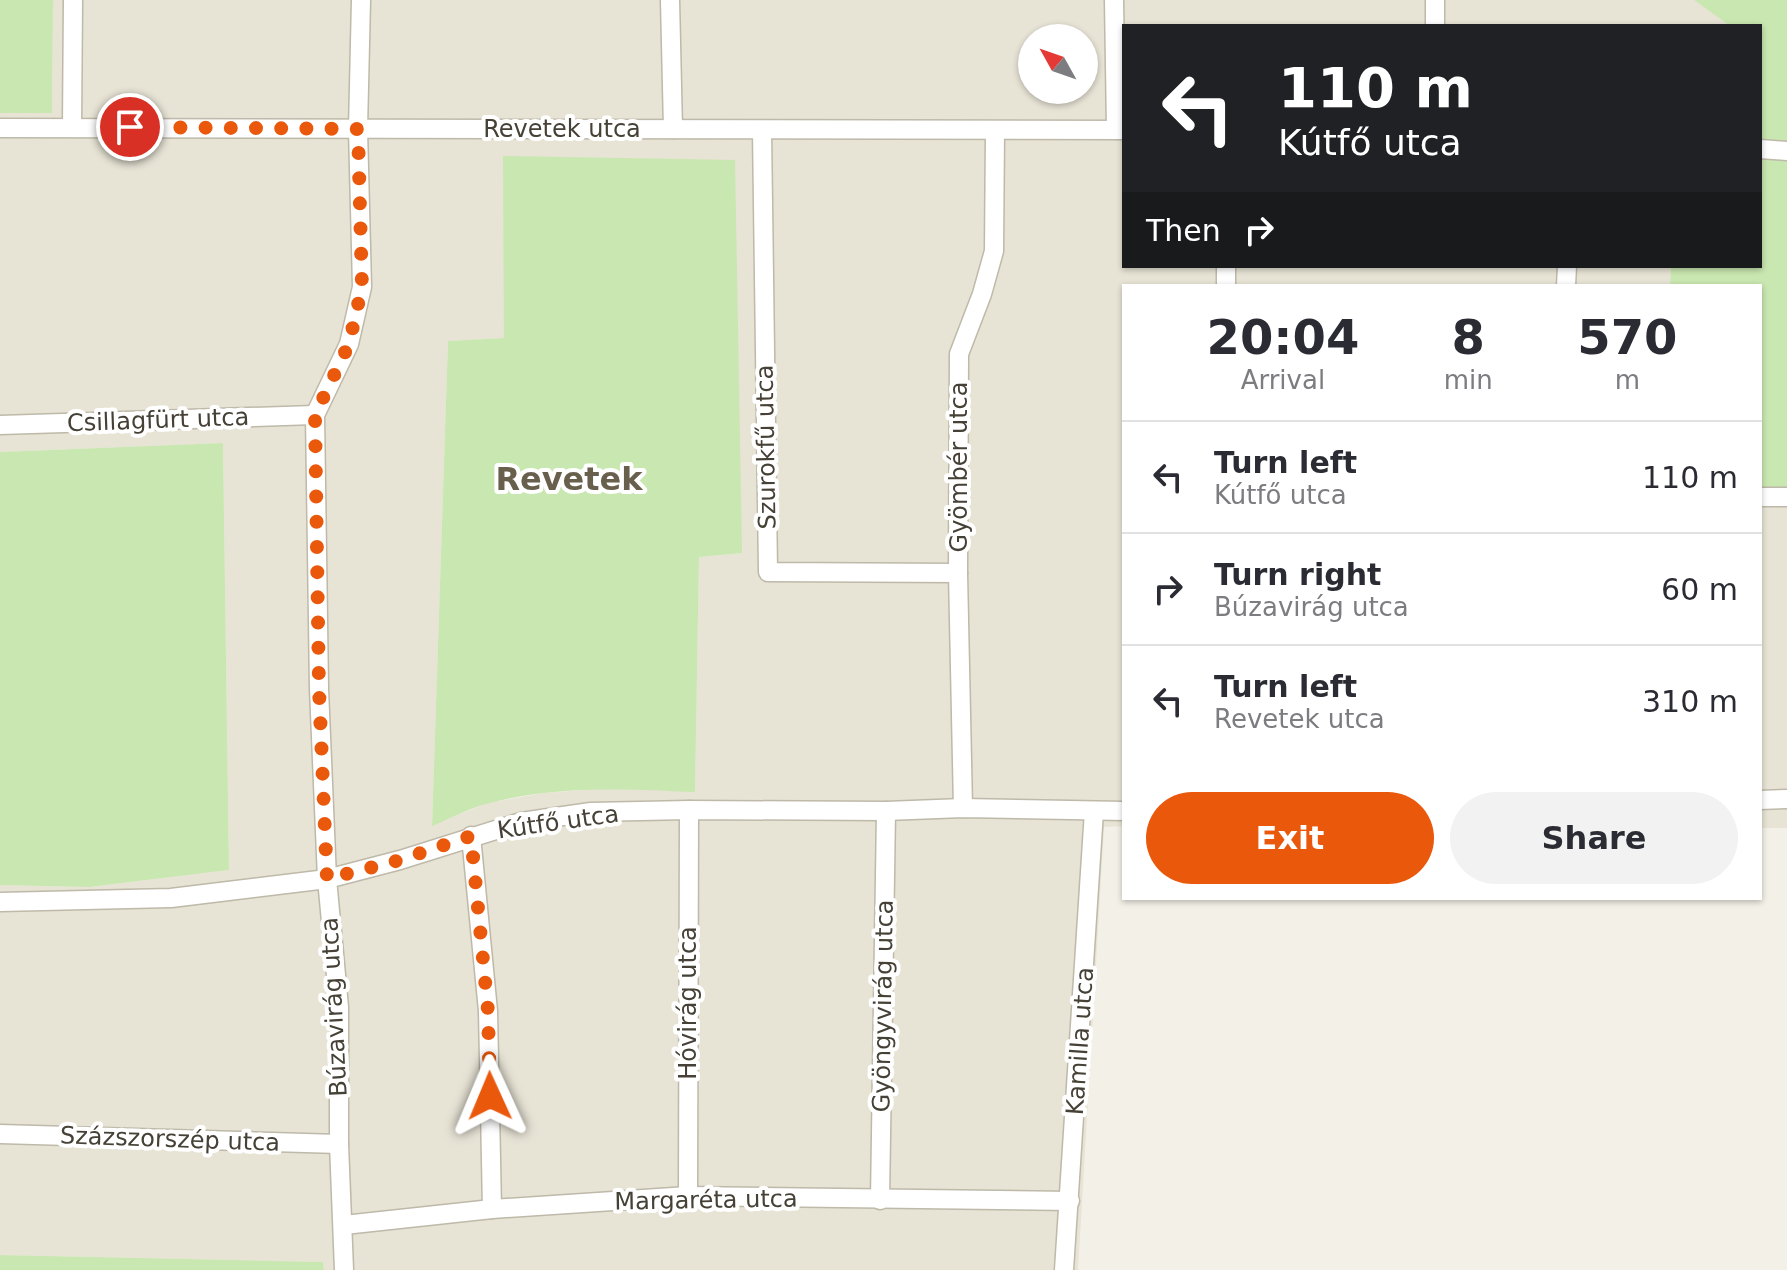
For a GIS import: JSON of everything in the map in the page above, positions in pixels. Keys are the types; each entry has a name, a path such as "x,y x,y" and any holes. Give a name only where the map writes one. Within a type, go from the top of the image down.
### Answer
{"street":[{"path":"72,127 73,0"},
{"name":"Búzavirág utca","path":"344,1270 339,1144 339,1007 327,879 319,689 315,415 349,344 362,287 358,129 361,0"},
{"path":"670,0 673,129"},
{"path":"1114,0 1120,130"},
{"path":"1435,0 1435,24"},
{"name":"Revetek utca","path":"0,128 1120,130"},
{"name":"Szurokfű utca","path":"762,130 768,572 958,573"},
{"name":"Gyömbér utca","path":"963,808 958,573 959,354 982,294 994,251 995,131"},
{"path":"1762,149 1787,151"},
{"name":"Csillagfürt utca","path":"0,425 315,415"},
{"path":"1762,497 1787,497"},
{"path":"1762,800 1787,799"},
{"name":"Kútfő utca","path":"0,902 171,898 327,879 521,822 591,812 963,808 1122,811"},
{"name":"Hóvirág utca","path":"688,1196 689,810"},
{"name":"Gyöngyvirág utca","path":"880,1200 886,811"},
{"name":"Kamilla utca","path":"1064,1270 1094,811"},
{"path":"471,836 488,1011 492,1209"},
{"name":"Százszorszép utca","path":"0,1134 339,1144"},
{"name":"Margaréta utca","path":"344,1225 492,1209 688,1196 1070,1201"}],"shaded area":[{"path":"53,0 1694,0 1727,24 1122,24 1122,268 1671,268 1670,284 1122,284 1122,826 1104,827 1078,1270 324,1270 323,1262 0,1255 0,885 89,887 229,870 223,443 0,452 0,113 52,113","holes":["504,338 742,553 699,557 695,791 601,789 544,793 488,803 432,825 448,341"]},
{"path":"1762,492 1787,492 1787,828 1762,828"}],"green space":[{"path":"0,0 53,0 52,113 0,113"},
{"path":"1694,0 1787,0 1787,492 1762,492 1762,284 1670,284 1671,268 1762,268 1762,24 1727,24"},
{"path":"503,156 735,160 742,553 699,557 695,792 592,790 541,793 483,805 432,826 448,341 504,338"},
{"path":"223,443 229,870 89,887 0,885 0,452"},
{"path":"0,1255 323,1262 324,1270 0,1270"}],"district":[{"name":"Revetek","path":"569,479"}],"route":[{"path":"130,127 358,129 362,287 349,344 315,415 319,689 327,879 400,860 471,836 488,1011 490,1096"}]}
